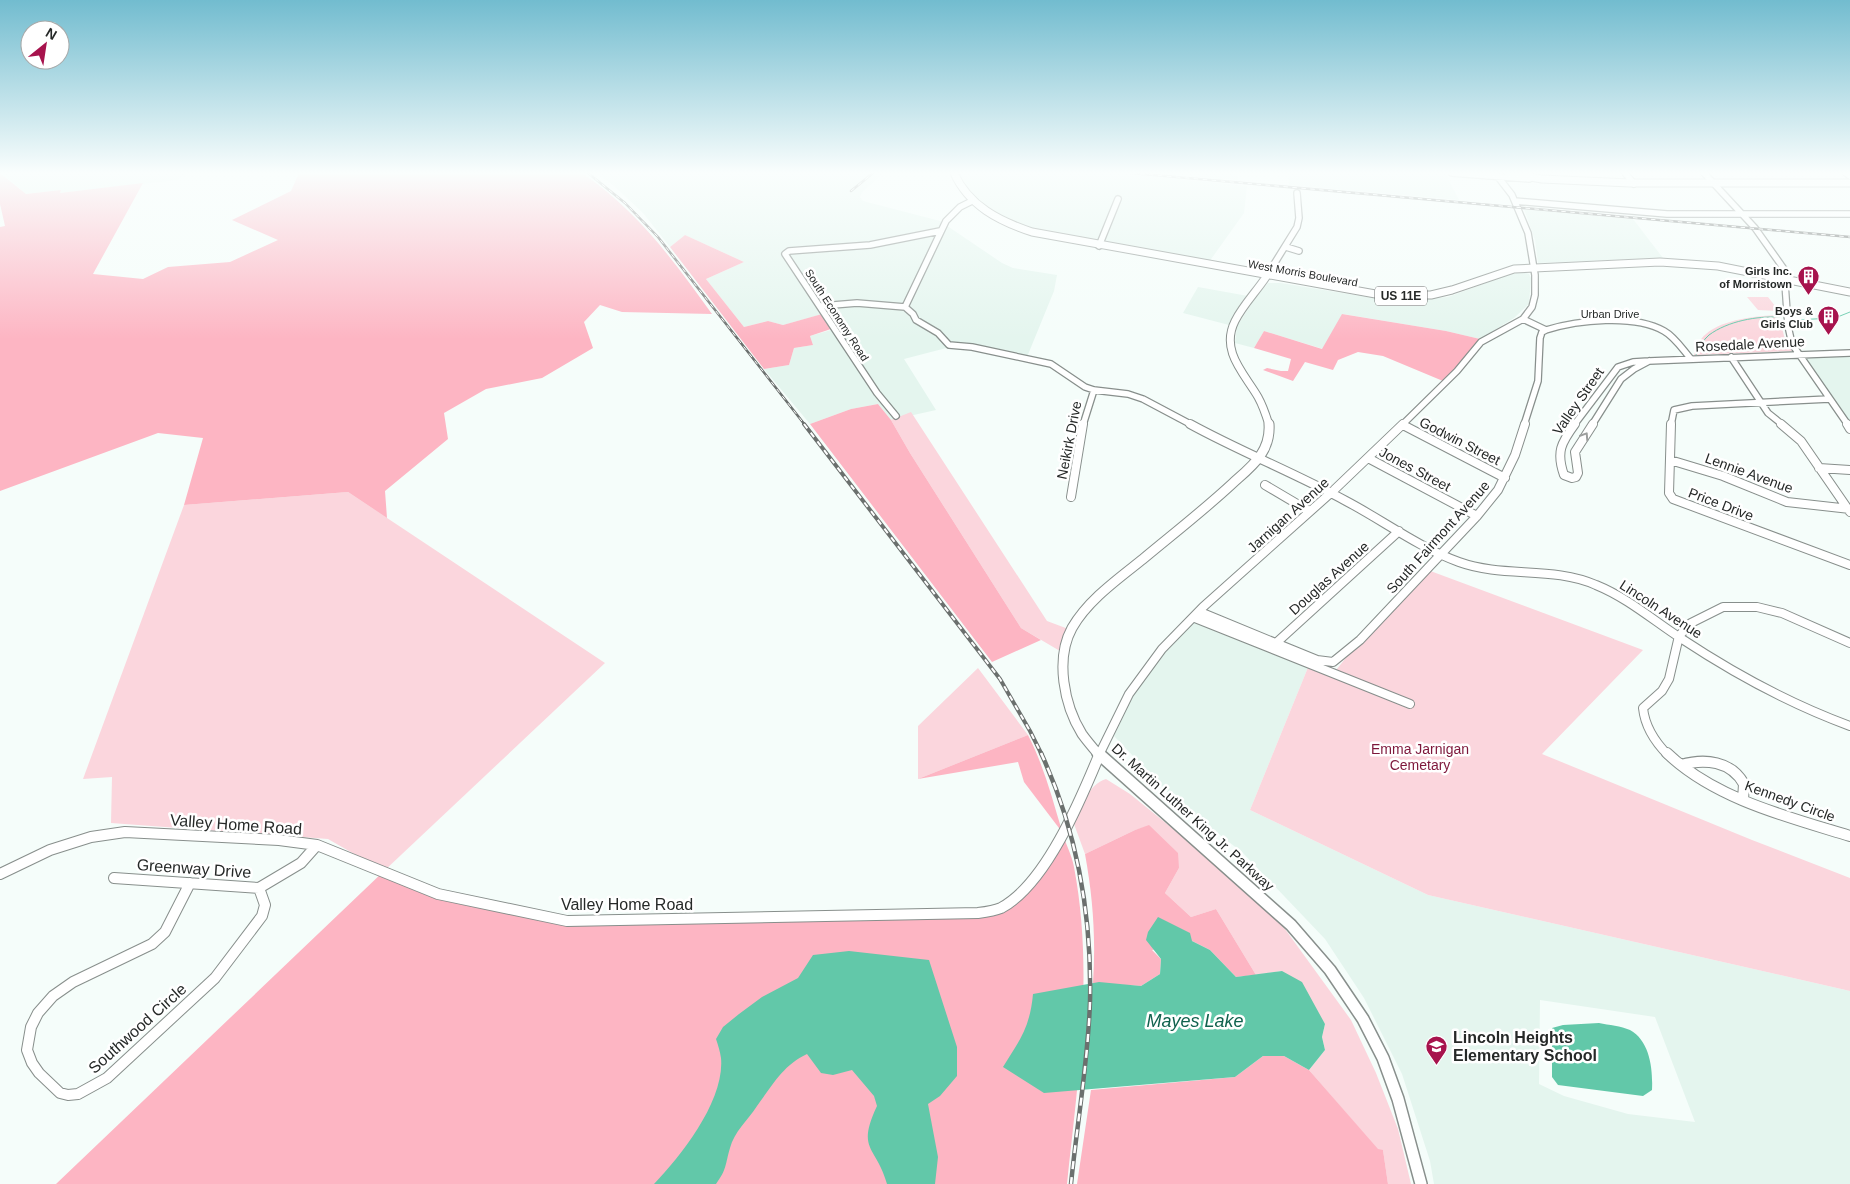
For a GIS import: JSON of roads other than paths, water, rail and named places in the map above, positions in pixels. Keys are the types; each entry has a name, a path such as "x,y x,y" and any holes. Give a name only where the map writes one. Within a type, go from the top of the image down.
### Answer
{"main road":[{"name":"West Morris Boulevard","path":"1019,228 1054,238 1351,292 1407,296 1438,293 1503,272 1534,267 1660,262 1689,263 1727,268 1850,292"},
{"name":"Dr. Martin Luther King Jr. Parkway","path":"1266,277 1237,318 1230,340 1234,359 1260,398 1267,414 1269,425 1268,444 1258,460 1107,588 1088,607 1071,630 1065,654 1065,690 1082,733 1100,756 1292,925 1316,952 1363,1020 1384,1063 1405,1121 1421,1184"}],"street":[{"path":"1099,246 1106,228"},
{"name":"Dr. Martin Luther King Jr. Parkway","path":"1266,277 1296,228"},
{"path":"1526,228 1534,267 1535,298 1531,310 1523,319 1546,330"},
{"path":"1755,228 1784,269 1789,335 1797,354 1850,429"},
{"path":"821,306 856,303 905,307 927,263 940,230"},
{"name":"South Economy Road","path":"896,416 877,393 785,254 786,252 870,245 940,230"},
{"path":"1286,247 1299,251"},
{"name":"Lincoln Avenue","path":"905,307 912,312 916,320 938,333 949,345 972,347 1044,362 1062,370 1076,383 1094,390 1128,394 1143,399 1258,460 1331,493 1440,554 1469,565 1502,572 1552,572 1569,575 1615,594 1765,690 1823,717 1850,726"},
{"name":"Jarnigan Avenue","path":"1100,756 1117,717 1147,665 1197,615 1403,425 1463,365 1479,344 1489,336 1523,319"},
{"name":"Urban Drive","path":"1546,330 1555,326 1580,323 1641,322 1668,334 1691,359"},
{"name":"South Fairmont Avenue","path":"1197,615 1317,660 1333,662 1360,640 1477,516 1498,490 1515,455 1538,381 1540,338 1542,332 1546,330"},
{"name":"Rosedale Avenue","path":"1650,361 1714,356 1850,353"},
{"path":"1731,357 1768,413 1801,442 1849,510"},
{"name":"Valley Street","path":"1650,361 1634,369 1621,380 1575,452 1578,473 1572,478 1564,475 1559,461 1562,442 1613,372 1625,364 1650,361"},
{"name":"Neikirk Drive","path":"1071,497 1084,417 1094,390"},
{"name":"Price Drive","path":"1829,399 1683,406 1674,410 1671,419 1669,493 1673,498 1850,565"},
{"name":"Godwin Street","path":"1403,425 1505,478"},
{"name":"Jones Street","path":"1368,458 1477,516"},
{"name":"Lennie Avenue","path":"1670,460 1723,476 1787,502 1849,510"},
{"path":"1819,468 1850,470"},
{"path":"1265,485 1309,511"},
{"name":"Douglas Avenue","path":"1275,644 1399,531"},
{"path":"1679,636 1691,623 1723,607 1757,607 1782,613 1850,643"},
{"path":"1197,615 1410,704"},
{"name":"Kennedy Circle","path":"1679,636 1669,679 1662,692 1643,708 1644,722 1651,736 1663,751 1681,765 1743,800 1850,836"},
{"name":"Valley Home Road","path":"0,874 50,850 91,837 125,832 279,840 317,845 438,894 566,921 972,913 1001,908 1026,888 1057,842 1079,802 1100,756"},
{"path":"1681,765 1691,761 1708,761 1721,764 1739,776 1745,786 1743,800"},
{"name":"Greenway Drive","path":"114,878 259,888 301,863 317,845"},
{"name":"Southwood Circle","path":"190,883 164,932 152,944 72,982 53,996 38,1013 31,1027 27,1050 32,1063 39,1073 60,1093 68,1095 78,1094 107,1078 215,978 262,916 266,905 259,888"}],"water":[{"name":"Mayes Lake","path":"1158,917 1190,933 1192,941 1210,950 1236,977 1282,971 1302,982 1325,1024 1322,1037 1325,1050 1309,1070 1284,1056 1263,1056 1235,1077 1044,1093 1003,1067 1027,1024 1033,994 1099,982 1141,986 1160,974 1161,959 1146,940 1148,932"},
{"path":"849,951 929,960 957,1047 957,1076 940,1096 928,1104 938,1157 935,1184 887,1184 868,1140 868,1132 877,1106 874,1096 852,1070 833,1075 821,1073 807,1054 785,1070 738,1131 732,1142 724,1170 716,1184 654,1184 689,1142 709,1109 720,1074 721,1058 716,1039 723,1027 762,997 798,978 813,955"},
{"path":"1599,1023 1630,1030 1642,1041 1651,1065 1652,1090 1643,1096 1558,1085 1552,1077 1552,1028 1563,1025"}],"waterway":[{"path":"1793,320 1835,318 1850,312"},
{"path":"1696,355 1707,337 1725,326 1761,317 1779,317"}],"railway":[{"path":"650,228 805,425"},
{"path":"1752,228 1850,237"},
{"path":"804,424 1000,679 1041,753"},
{"path":"1041,753 1054,783 1073,844 1085,906 1088,938 1090,970 1089,1025 1071,1184"}],"place":[{"name":"Girls Inc. of Morristown","path":"1808,296"},
{"name":"Boys & Girls Club","path":"1829,336"},
{"name":"Lincoln Heights Elementary School","path":"1437,1065"}],"park label":[{"name":"Emma Jarnigan Cemetary","path":"1420,758"}]}
